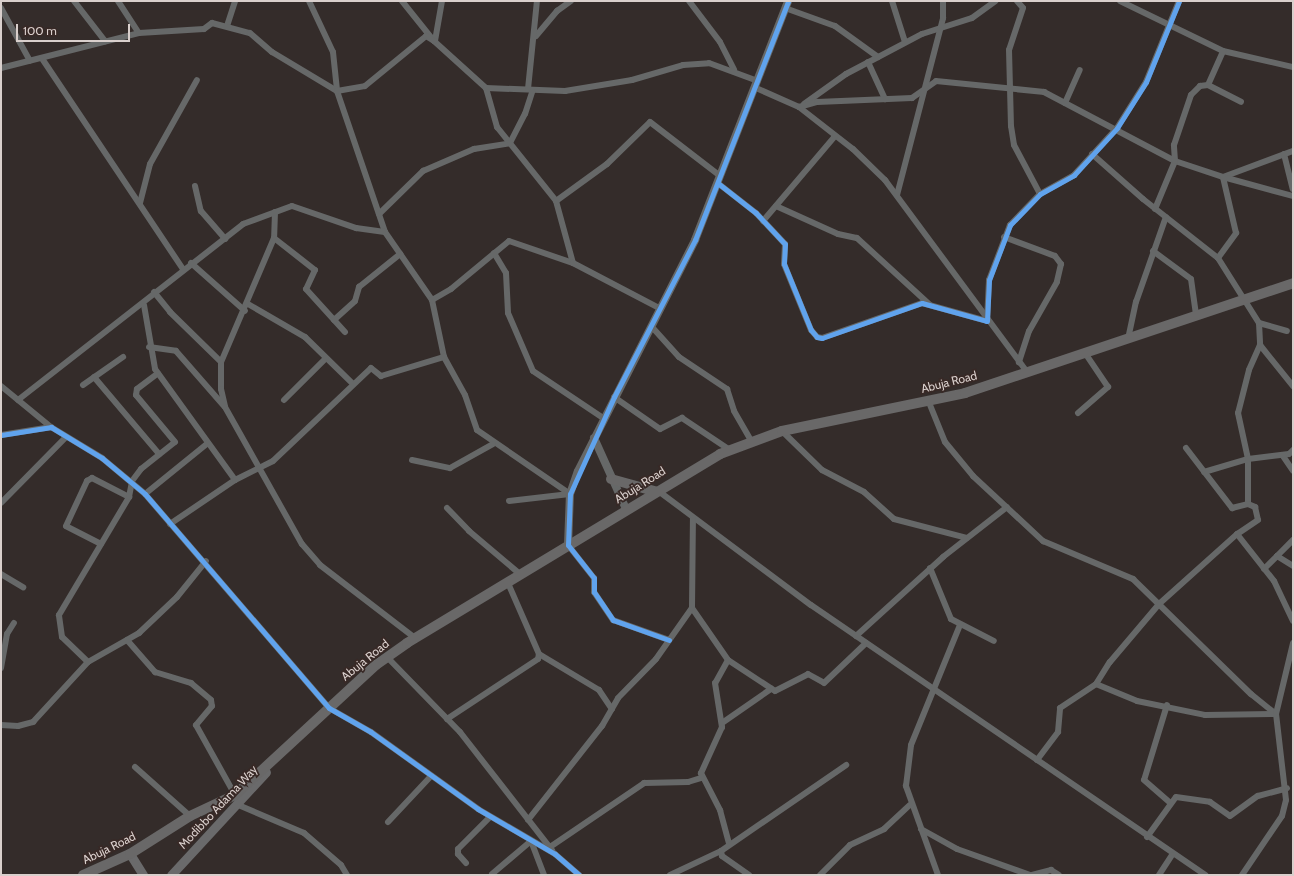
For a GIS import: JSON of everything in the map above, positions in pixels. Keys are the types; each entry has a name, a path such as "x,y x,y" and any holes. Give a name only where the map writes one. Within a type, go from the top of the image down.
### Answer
{"main road":[{"name":"Abuja Road","path":"83,875 130,854 190,816 235,800 329,708 387,657 415,638 508,583 656,490 730,450 751,441 782,432 928,400 1028,373 1242,299 1293,283"},
{"path":"611,479 656,490"},
{"name":"Modibbo Adama Way","path":"171,875 235,800"},
{"path":"130,854 143,875"}],"street":[{"path":"74,1 105,41"},
{"path":"118,1 139,33"},
{"path":"227,26 235,1"},
{"path":"309,1 333,52 337,91 385,232 432,300 444,357 465,395 479,434 570,494"},
{"path":"402,1 434,41 486,88 492,118 556,201 573,263"},
{"path":"434,41 442,1"},
{"path":"510,143 525,114 530,90 536,36 537,1"},
{"path":"536,36 556,11 571,1"},
{"path":"689,1 720,42 734,70"},
{"path":"892,1 906,42"},
{"path":"897,195 941,27 943,1"},
{"path":"799,107 868,62 906,42 941,27 966,20 996,1"},
{"path":"1017,1 1023,8 1015,22 1010,50 1008,80 1012,88 1014,145 1040,194"},
{"path":"1120,1 1223,51 1293,67"},
{"path":"987,321 989,280 1004,237 1010,225 1040,194 1074,174 1116,128 1146,82 1179,1"},
{"path":"669,640 613,620 594,592 594,578 568,545 570,494 594,438 614,397 661,310 720,180 786,4 835,26 878,57"},
{"path":"1,8 30,61"},
{"path":"1,68 30,61 42,60 105,41 139,33 204,29 212,23 250,33 279,56 337,91 365,86 426,36 434,41"},
{"path":"1208,85 1223,51"},
{"path":"42,60 140,203 183,269"},
{"path":"868,62 884,99"},
{"path":"486,88 565,91 632,80 683,65 710,63 734,70 799,107 853,148 897,195 987,321 1028,373"},
{"path":"1065,102 1080,70"},
{"path":"140,203 150,164 197,80"},
{"path":"799,107 817,102 912,98 924,88 936,81 1007,90 1012,88 1044,92 1116,128 1175,161 1223,177 1293,196"},
{"path":"1154,209 1175,161 1174,145 1184,108 1200,86 1208,85 1241,102"},
{"path":"556,201 607,164 650,122 720,180 785,244 784,264 811,330 817,337 822,338 913,304 929,304 987,321"},
{"path":"763,221 836,136"},
{"path":"379,214 423,171 474,149 510,143"},
{"path":"1223,177 1293,151"},
{"path":"1092,154 1154,209 1218,258 1242,299 1259,322 1260,346 1249,370 1238,413 1248,459 1248,504"},
{"path":"1284,154 1293,189"},
{"path":"1218,258 1236,233 1223,177"},
{"path":"195,186 201,211 224,239"},
{"path":"18,400 108,328 144,305 154,292 242,224 292,206 356,228 385,232"},
{"path":"776,206 838,234 857,238 929,304"},
{"path":"274,212 274,238 248,304 221,362 221,389 226,407 257,468 308,551 415,638"},
{"path":"1128,339 1153,251 1166,217"},
{"path":"1004,237 1055,256 1061,264 1057,282 1029,331 1019,362"},
{"path":"274,238 315,270 305,287 345,332"},
{"path":"432,300 509,241 573,263 661,310"},
{"path":"1153,251 1191,278 1196,315"},
{"path":"494,253 506,273 508,313 533,371 604,418"},
{"path":"334,320 355,301 359,287 400,254"},
{"path":"191,263 245,311"},
{"path":"154,292 170,312 221,362"},
{"path":"248,304 305,337 352,383"},
{"path":"144,305 149,347 158,373 235,480"},
{"path":"1259,322 1287,331"},
{"path":"652,327 680,357 727,389 734,411 751,441"},
{"path":"1260,346 1293,386"},
{"path":"149,347 176,351 226,407"},
{"path":"1078,414 1108,387 1086,354"},
{"path":"83,385 123,357"},
{"path":"170,524 235,480 273,461 352,383 371,368 381,376 444,357"},
{"path":"284,400 326,358"},
{"path":"88,662 62,637 59,615 128,497 132,481 158,454 174,443 174,439 136,392 158,373"},
{"path":"94,377 158,454"},
{"path":"1,386 51,428 102,458 132,481 170,524 206,561 329,708 371,732 490,817 555,854 579,875"},
{"path":"614,397 660,429 682,418 730,450"},
{"path":"928,400 945,442 973,476 1043,541 1128,576 1159,604 1251,694 1276,714"},
{"path":"1,435 51,428"},
{"path":"782,432 822,470 864,492 894,519 967,538"},
{"path":"1,503 66,438"},
{"path":"594,438 611,479 626,509"},
{"path":"145,494 208,443"},
{"path":"412,460 450,468 493,444"},
{"path":"1037,760 1058,732 1060,708 1096,684 1110,662 1159,604 1237,534 1258,520 1255,507 1248,504 1232,508 1186,448"},
{"path":"1204,472 1248,459 1283,456 1293,450"},
{"path":"1283,456 1293,471"},
{"path":"101,544 66,526 87,481 92,478 128,497"},
{"path":"656,490 856,636 932,687 1172,855 1205,875"},
{"path":"509,501 570,494"},
{"path":"856,636 930,568 1007,507"},
{"path":"447,508 469,531 521,575"},
{"path":"528,820 612,709 669,640 692,608 693,518"},
{"path":"1237,534 1264,569 1293,621"},
{"path":"1264,569 1293,540"},
{"path":"1277,556 1293,566"},
{"path":"1,725 18,726 33,722 88,662 127,640 177,597 206,561"},
{"path":"930,568 951,619 994,642"},
{"path":"1,574 23,587"},
{"path":"508,583 539,654 599,690 612,709"},
{"path":"692,608 728,660 771,689 778,690 811,673 824,683 866,643"},
{"path":"1,668 7,634 14,623"},
{"path":"938,875 921,829 910,805 906,786 910,745 932,687 960,624"},
{"path":"127,640 155,672 191,684 212,700 212,706 196,725 235,800 304,833 341,865 345,874"},
{"path":"1242,875 1282,816 1286,800 1287,788 1277,739 1276,714 1293,642"},
{"path":"447,719 536,662 539,654"},
{"path":"387,657 447,719 555,854"},
{"path":"701,778 722,723 715,684 728,660"},
{"path":"1096,684 1137,701 1167,705 1205,715 1276,714"},
{"path":"722,723 771,689"},
{"path":"1167,705 1144,780 1170,803"},
{"path":"670,875 722,851 729,843 846,765"},
{"path":"135,767 190,816"},
{"path":"388,822 431,776"},
{"path":"701,778 720,810 729,843"},
{"path":"550,847 644,783 688,782 701,778"},
{"path":"1147,837 1170,803 1183,795 1210,802 1230,816 1258,796 1287,788"},
{"path":"1286,800 1293,793"},
{"path":"820,875 850,845 884,829 910,805"},
{"path":"466,863 458,849 490,817"},
{"path":"921,829 957,849 1006,872 1031,875 1055,870 1059,875"},
{"path":"492,874 532,840"},
{"path":"532,840 544,875"},
{"path":"722,851 722,856 749,875"},
{"path":"1159,875 1172,855"}],"cycle path":[{"path":"669,640 613,620 594,592 594,578 568,545 570,494 614,397 695,240 788,1"},
{"path":"719,184 756,213 785,244 784,264 811,330 817,337 822,338 922,303 987,321 989,280 1010,225 1040,194 1074,175 1117,128 1146,82 1179,1"},
{"path":"1,435 51,427 102,458 145,494 329,708 371,732 478,809 555,854 579,875"}]}
